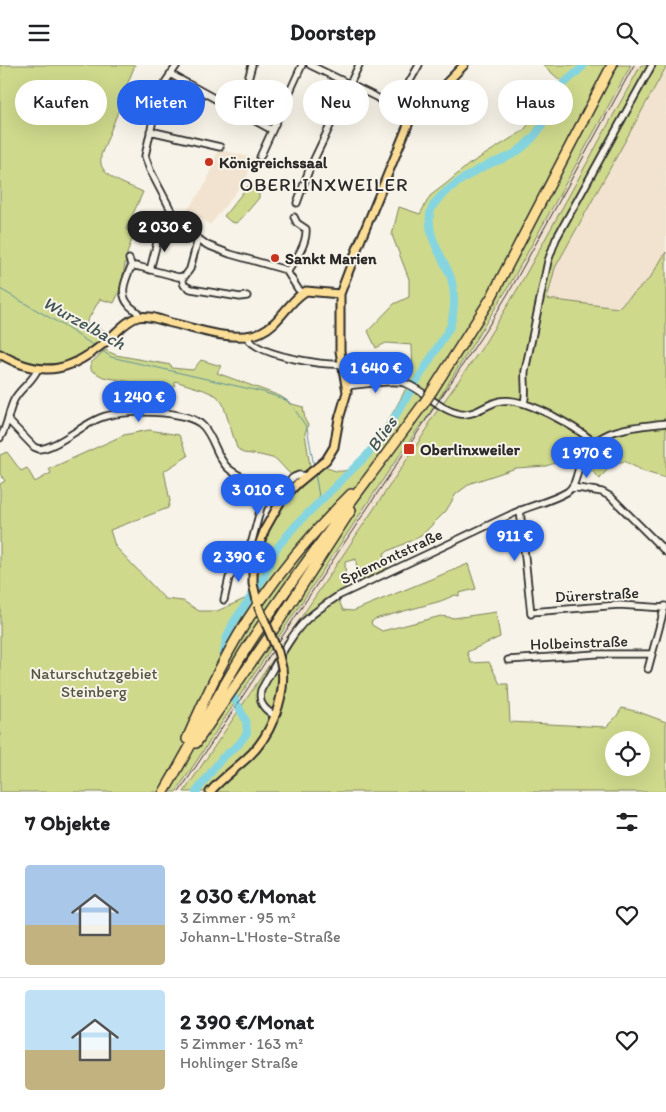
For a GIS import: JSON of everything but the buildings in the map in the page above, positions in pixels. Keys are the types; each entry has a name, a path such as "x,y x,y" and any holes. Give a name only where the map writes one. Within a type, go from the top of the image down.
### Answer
{"highway":[{"path":"164,792 221,690 302,566 381,463 424,403 491,298 612,65"},
{"path":"164,792 216,675 258,605 316,531 381,463"},
{"path":"173,777 270,635 381,463"}],"main road":[{"path":"449,80 464,65"},
{"path":"210,792 233,769 248,758 259,744 275,716 282,691 282,668 278,652 258,605 253,568 259,543 270,517 282,499 321,465 334,447 347,386 342,364 340,294 376,200 408,125"},
{"path":"0,353 23,365 38,368 59,368 74,364 97,349 130,321 140,317 220,334 246,337 268,328 306,291 340,294"}],"street":[{"path":"177,65 162,89 145,156 150,170 173,214 185,229 198,239 224,252 288,271 302,293"},
{"path":"248,80 252,65"},
{"path":"260,157 302,65"},
{"path":"310,65 342,80"},
{"path":"350,80 359,65"},
{"path":"410,80 419,65"},
{"path":"524,403 526,395 524,380 539,301 552,249 652,65"},
{"path":"170,74 215,99"},
{"path":"262,125 272,130"},
{"path":"297,203 308,170 329,125"},
{"path":"150,131 220,147"},
{"path":"288,271 300,253 306,233 306,229 297,223 294,217"},
{"path":"150,270 160,231"},
{"path":"130,270 150,270 182,278 188,274 198,239"},
{"path":"129,259 130,270 123,293 129,305 139,313 140,317"},
{"path":"182,278 184,285 191,289 240,297 247,296"},
{"path":"246,337 250,342 259,347 284,356 321,364 342,364"},
{"path":"0,438 5,430 15,399 38,371 38,368"},
{"path":"347,386 394,382 408,385 446,409 458,413 472,413 497,401 510,400 524,403 576,429 595,443"},
{"path":"8,420 34,447 44,449 97,419 116,413 143,412 186,417 199,422 205,428 226,467 256,482 272,494"},
{"path":"666,423 620,429 608,433 595,443 583,459 572,487 602,492 611,497 666,552"},
{"path":"224,600 229,578 242,561 252,541 262,507 272,494 294,477 308,475"},
{"name":"Spiemontstraße","path":"275,716 263,707 260,695 261,690 295,633 315,612 338,596 520,511 561,495 572,487"},
{"name":"Dürerstraße","path":"520,511 531,613 619,605 665,606"},
{"path":"242,561 253,568"},
{"path":"648,669 665,606"},
{"name":"Holbeinstraße","path":"508,660 596,653 651,654"}],"shaded area":[{"path":"631,65 641,65 517,290 481,349 428,424 396,476 184,792 176,792 388,472 423,423 487,323"},
{"path":"666,67 665,255 650,278 618,308 547,299 555,269"},
{"path":"218,149 253,158 246,179 210,225 188,209 207,182"}],"green space":[{"path":"0,65 135,65 129,80 117,80 117,114 101,155 102,167 109,176 143,192 126,229 134,236 130,244 118,295 114,303 100,299 86,323 109,333 94,347 81,356 69,361 51,364 33,362 8,354 0,363"},
{"name":"Naturschutzgebiet Steinberg","path":"543,65 631,65 509,286 423,424 388,472 176,792 0,792 0,484 5,481 0,474 0,455 7,452 21,471 27,468 35,482 51,473 49,469 124,435 149,430 179,435 188,456 164,471 170,501 168,508 110,530 115,546 165,599 183,601 199,611 217,611 249,597 259,587 259,567 267,533 284,505 325,467 333,470 347,470 364,455 400,401 410,379 412,345 386,343 376,348 368,331 394,304 409,297 409,279 392,235 399,207 420,214 430,196 468,165 523,131 528,125 573,125 573,80 560,80"},
{"path":"641,65 666,65 555,268 547,299 618,308 650,278 666,252 666,478 645,472 624,461 610,468 600,479 586,465 571,458 546,466 516,468 471,483 456,494 446,511 421,536 384,553 387,569 360,581 357,575 356,559 345,562 346,588 336,594 343,610 353,611 468,564 476,589 459,593 459,596 455,595 441,601 375,619 371,622 372,625 382,631 441,616 454,618 496,612 500,637 467,652 471,663 489,662 500,684 508,684 510,722 606,727 622,708 666,722 666,792 184,792 396,476 429,426 428,424 481,349 517,290"},
{"path":"248,186 255,186 259,189 259,198 241,219 236,223 231,222 224,216"},
{"path":"105,350 116,355 171,365 172,368 193,370 201,360 221,366 217,373 280,396 292,404 303,407 305,420 308,425 305,433 310,466 306,471 291,475 276,459 243,453 237,448 223,404 217,396 204,390 175,381 172,389 103,377 91,370 91,363"}],"waterway":[{"name":"Blies","path":"196,792 222,758 239,744 247,733 246,721 228,686 224,673 223,659 226,639 233,623 264,577 276,549 295,526 367,455 386,431 450,327 454,309 454,290 448,270 433,239 430,223 432,207 462,179 487,165 512,155 528,143 543,124 551,97 584,65"},
{"name":"Wurzelbach","path":"0,289 96,347"},
{"name":"Wurzelbach","path":"101,350 111,357 263,392 286,400 307,428 314,466"},
{"name":"Wurzelbach","path":"315,473 320,502"}],"railway":[{"path":"179,792 489,325 512,287 634,65"}],"place":[{"name":"Königreichssaal","path":"209,162"},
{"name":"Sankt Marien","path":"275,258"},
{"name":"Oberlinxweiler","path":"409,449"}],"district":[{"name":"OBERLINXWEILER","path":"324,184"}]}
